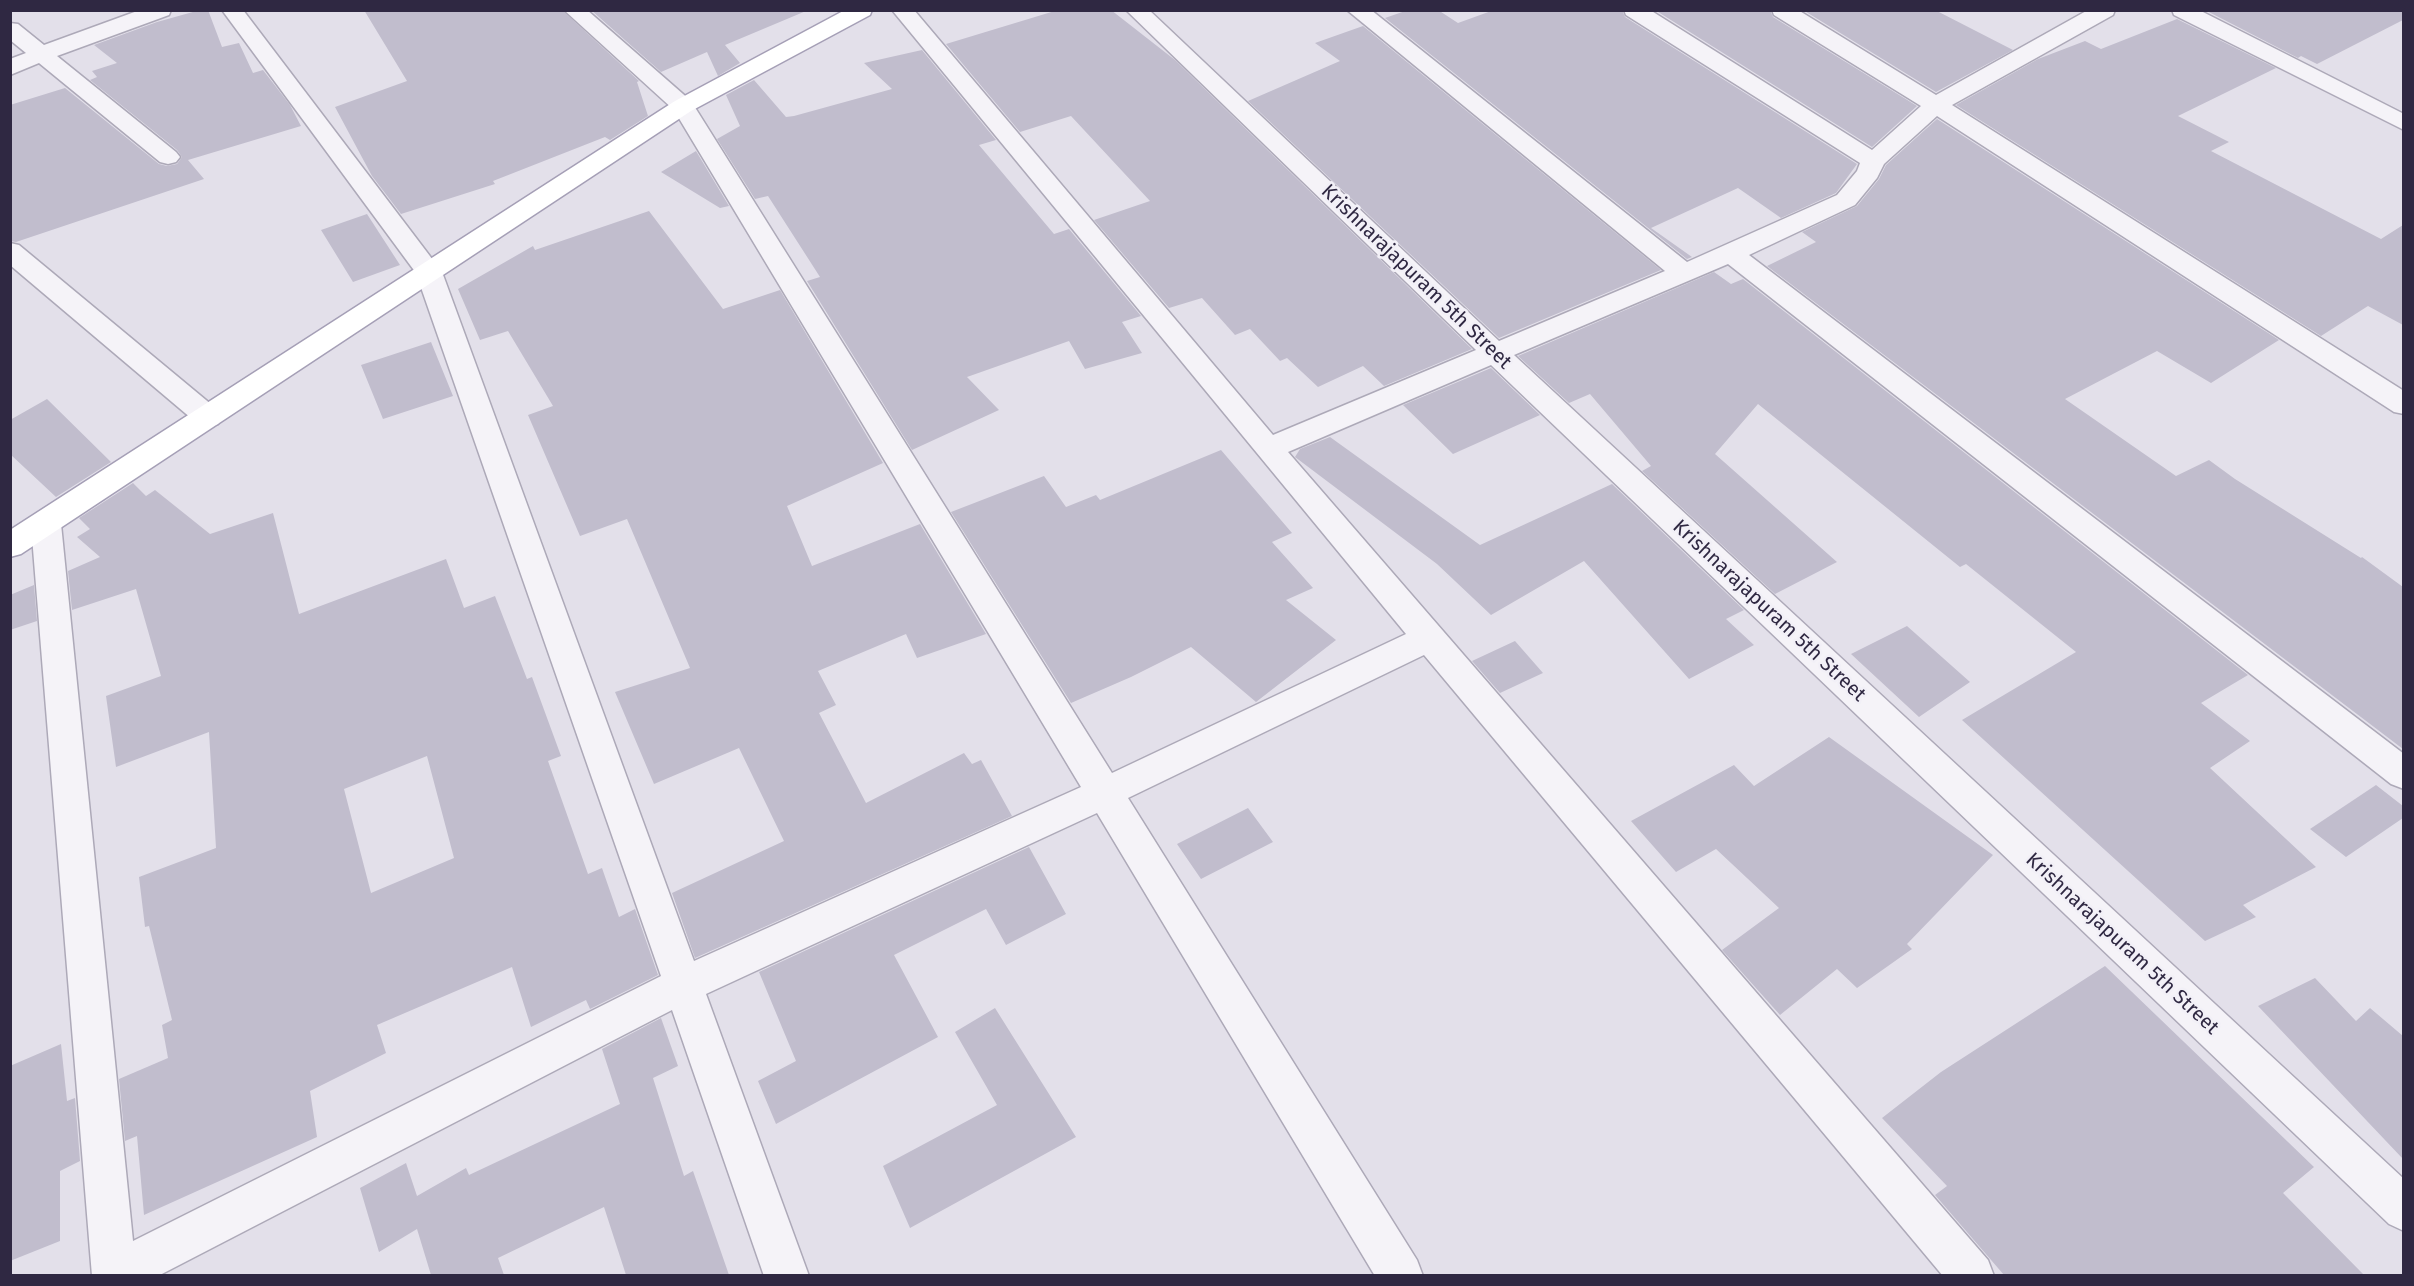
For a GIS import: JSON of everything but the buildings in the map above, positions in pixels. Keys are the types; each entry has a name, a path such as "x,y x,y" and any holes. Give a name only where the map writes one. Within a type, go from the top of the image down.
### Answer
{"main road":[{"path":"10,546 683,106 862,10"}],"street":[{"path":"10,68 40,54 161,10"},
{"path":"232,10 429,272 787,1275"},
{"path":"574,10 683,106 1401,1275"},
{"path":"902,10 1268,449 1972,1275"},
{"name":"Krishnarajapuram 5th Street","path":"1136,10 1494,352 2403,1209"},
{"path":"1357,10 1684,273"},
{"path":"1634,10 1873,161"},
{"path":"1782,10 1936,105 2403,405"},
{"path":"1268,449 1731,254 1846,200 1868,173 1873,161 1936,105 2105,10"},
{"path":"2182,10 2403,123"},
{"path":"10,29 168,157"},
{"path":"10,251 208,417"},
{"path":"1731,254 2403,774"},
{"path":"45,524 114,1275 683,985 1104,793 1430,638"}]}
